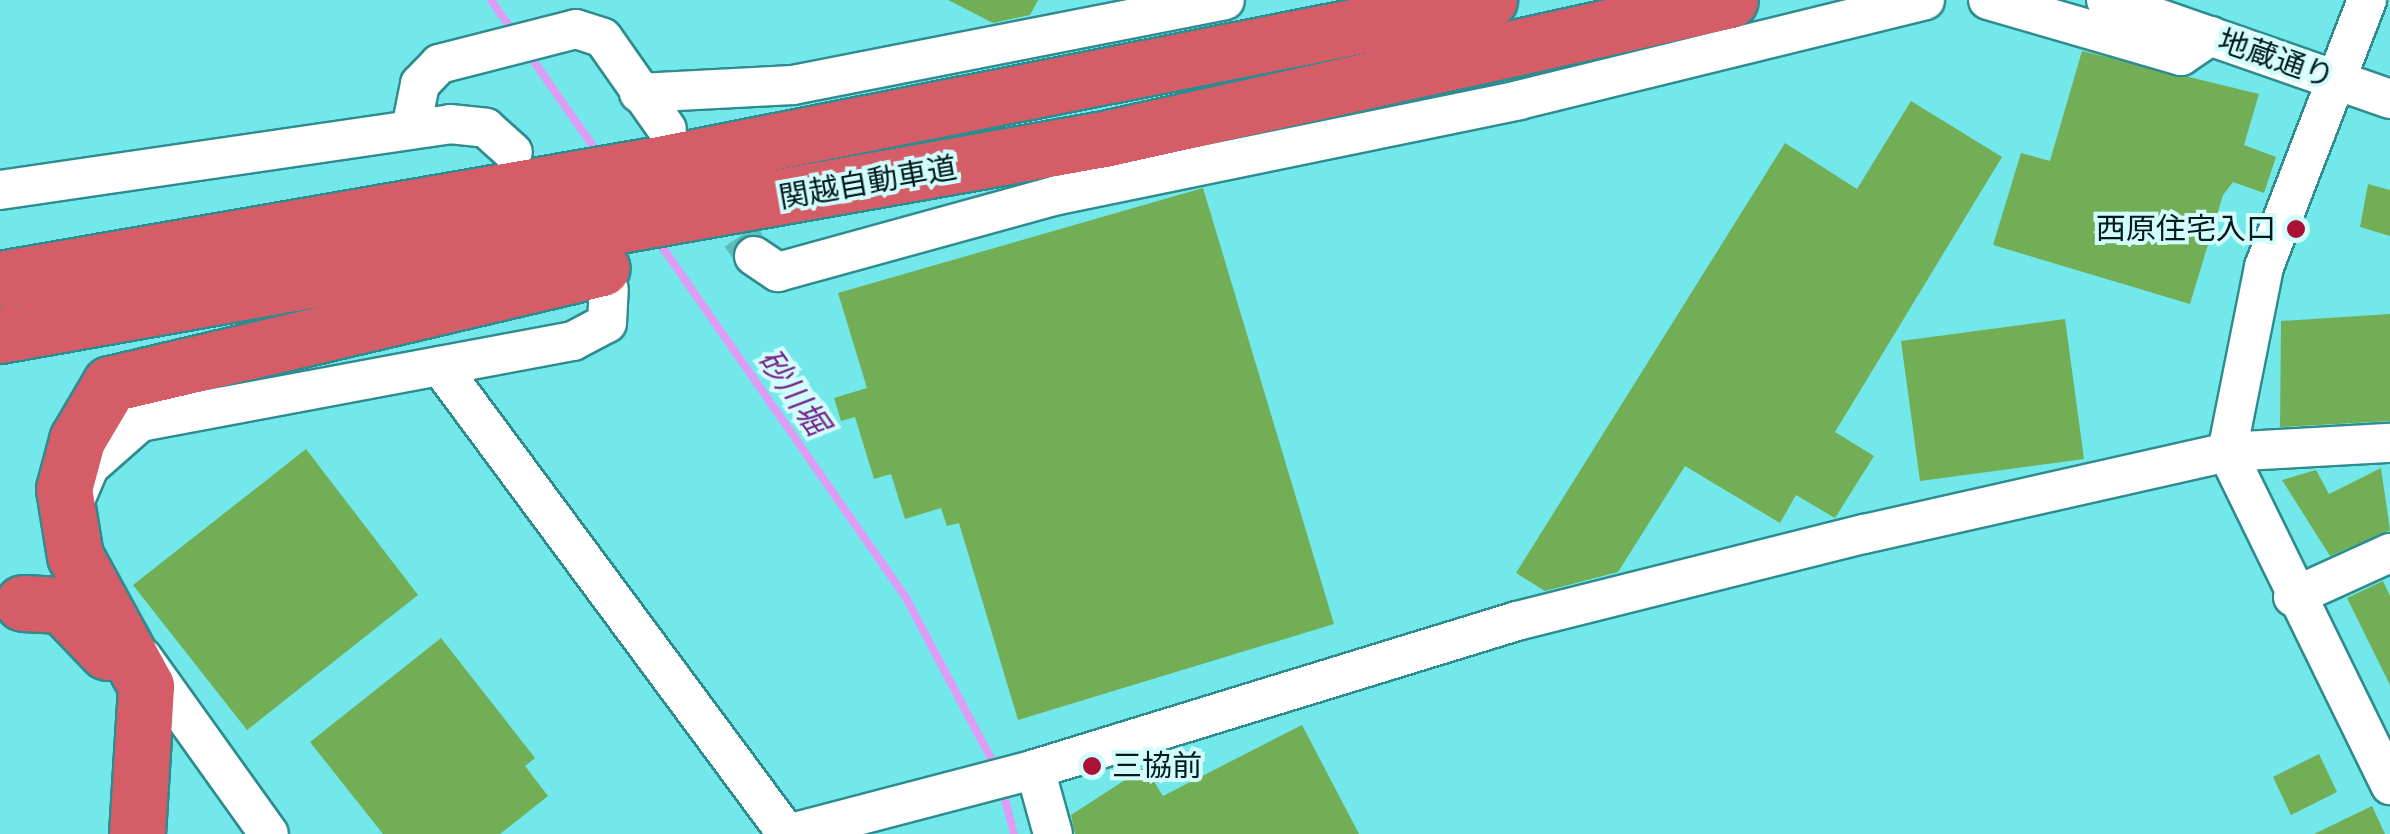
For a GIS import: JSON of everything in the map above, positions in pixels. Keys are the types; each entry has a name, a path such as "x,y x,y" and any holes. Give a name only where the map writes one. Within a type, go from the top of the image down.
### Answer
{"highway":[{"name":"関越自動車道","path":"0,279 374,216 531,168 1489,0"},
{"path":"137,834 146,686 75,556 64,489 77,440 110,384 727,236 1104,139 1730,0"},
{"path":"0,246 374,216"},
{"path":"0,335 602,264"},
{"path":"23,604 62,604 117,664 133,728 125,834"}],"street":[{"path":"639,93 793,85 1225,0"},
{"path":"727,236 778,272 1058,195 1520,100 1925,0"},
{"path":"1988,0 2181,56 2211,36"},
{"name":"地蔵通り","path":"2106,0 2390,99"},
{"path":"2372,14 2337,79 2264,268 2228,452 2293,598 2390,786"},
{"path":"411,130 428,72 486,49 554,34 603,38 639,93 666,146"},
{"path":"0,190 411,130 486,128 531,168"},
{"path":"269,834 100,598 76,550 76,499 89,467 140,422 440,366 597,332 608,324 602,264"},
{"path":"440,366 788,834 1030,771 1517,620 2228,452 2390,443"},
{"path":"2293,598 2390,553"},
{"path":"1030,771 1053,834"}],"building":[{"path":"948,0 1038,0 1030,15 993,23"},
{"path":"2082,51 2259,94 2244,145 2276,157 2264,193 2233,182 2223,195 2190,304 1993,245 2021,153 2050,161"},
{"path":"1911,101 2002,157 1835,432 1874,456 1835,518 1796,495 1780,523 1685,466 1618,572 1545,591 1516,573 1785,143 1857,189"},
{"path":"2368,184 2390,190 2390,236 2360,227"},
{"path":"1203,188 1334,624 1018,720 959,523 947,526 941,508 905,519 891,474 874,479 855,417 841,421 834,398 867,388 838,293"},
{"path":"2390,314 2390,421 2280,427 2281,321"},
{"path":"2065,319 2084,459 1920,481 1901,341"},
{"path":"306,449 418,595 247,730 133,585"},
{"path":"2381,468 2390,530 2330,556 2282,480 2316,470 2329,494"},
{"path":"2383,581 2390,596 2390,685 2347,598"},
{"path":"441,638 535,758 525,766 548,796 500,834 383,834 310,742"},
{"path":"1302,725 1359,834 1075,834 1071,815 1145,767 1163,796"},
{"path":"2319,754 2337,792 2291,815 2273,777"},
{"path":"2372,806 2385,834 2314,834"}],"waterway":[{"name":"砂川堀","path":"491,0 514,33"},
{"name":"砂川堀","path":"528,53 597,152"},
{"name":"砂川堀","path":"656,238 906,598 996,768"},
{"name":"砂川堀","path":"1003,791 1014,834"}],"tunnel":[{"path":"708,189 754,256"}],"place":[{"name":"西原住宅入口","path":"2296,229"},
{"name":"三協前","path":"1092,766"}]}
